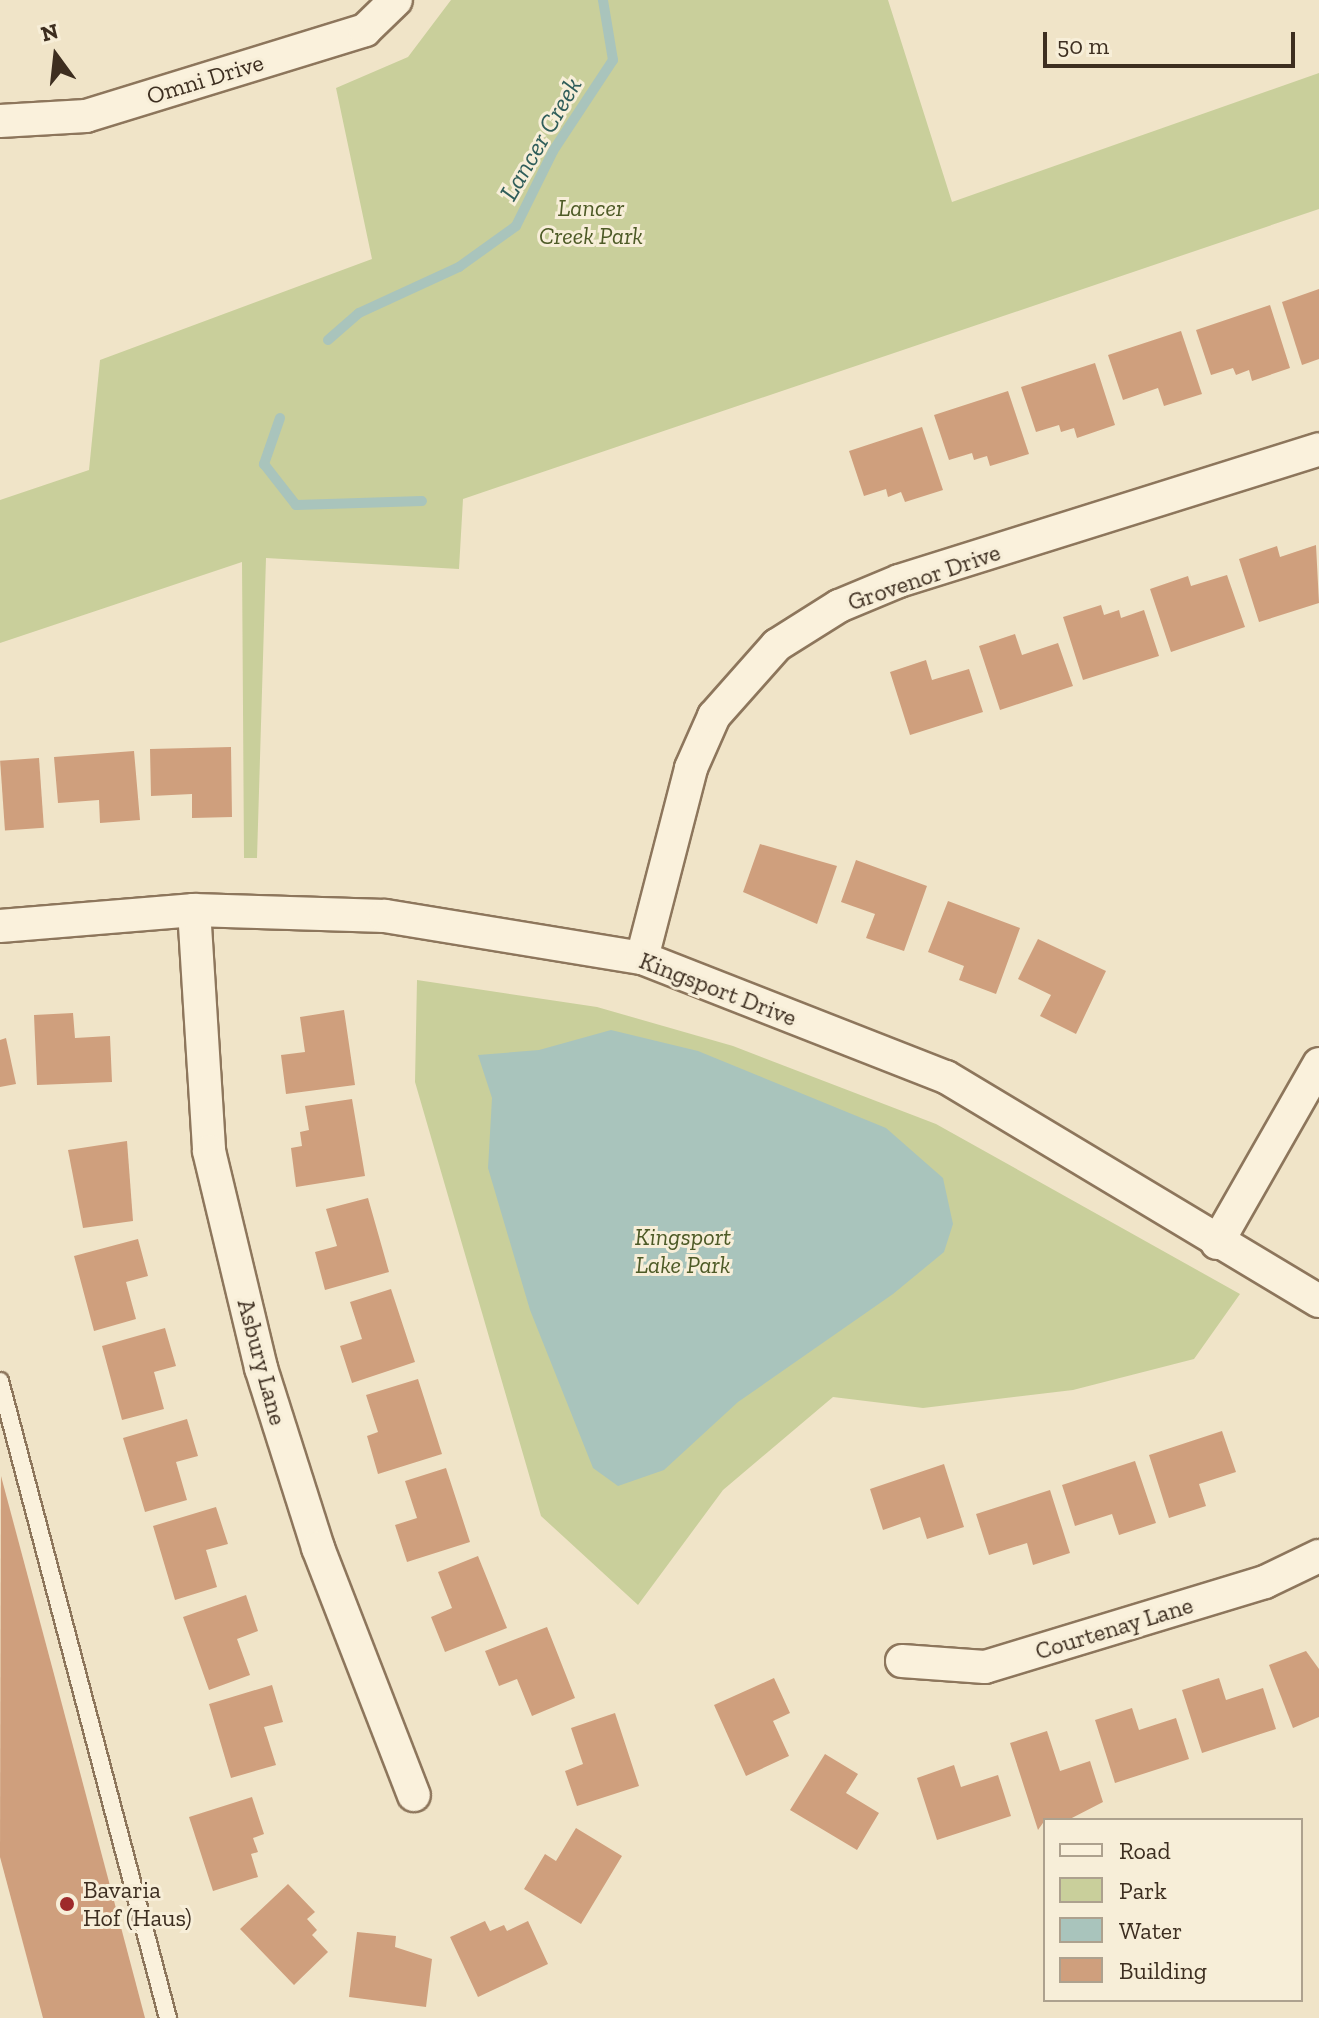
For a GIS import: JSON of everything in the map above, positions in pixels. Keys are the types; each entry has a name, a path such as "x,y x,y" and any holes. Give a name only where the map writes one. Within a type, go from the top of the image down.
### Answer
{"street":[{"name":"Omni Drive","path":"0,121 101,111 365,30 396,0"},
{"name":"Grovenor Drive","path":"642,958 691,768 714,716 777,645 839,606 899,581 1319,449"},
{"name":"Kingsport Drive","path":"0,926 194,910 385,916 642,958 946,1077 1217,1243 1319,1301"},
{"name":"Asbury Lane","path":"194,910 209,1151 261,1368 323,1561 414,1795"},
{"path":"1217,1243 1319,1064"},
{"name":"Courtenay Lane","path":"902,1661 985,1667 1265,1582 1319,1556"}],"lane":[{"path":"0,1381 168,2018"}],"green space":[{"name":"Lancer Creek Park","path":"451,0 888,0 952,202 1319,73 1319,209 463,499 459,569 266,558 257,858 244,858 242,562 0,643 0,500 89,470 100,360 372,259 336,88 408,57"},
{"name":"Kingsport Lake Park","path":"417,980 597,1007 733,1046 936,1124 1240,1294 1194,1359 1073,1390 923,1408 833,1397 723,1490 638,1605 541,1516 415,1082"}],"water":[{"path":"611,1030 698,1051 886,1128 943,1178 953,1224 944,1252 893,1294 738,1402 664,1470 618,1486 593,1468 530,1310 488,1168 492,1098 478,1055 539,1050"}],"building":[{"path":"1319,289 1319,359 1302,365 1282,302"},
{"path":"1270,305 1290,368 1252,381 1249,370 1236,375 1233,368 1211,375 1196,330"},
{"path":"1181,331 1202,394 1164,406 1158,388 1123,400 1108,355"},
{"path":"1095,363 1115,425 1077,438 1074,428 1061,432 1059,425 1036,432 1021,387"},
{"path":"1008,391 1029,454 990,466 987,456 974,460 972,453 949,460 934,415"},
{"path":"922,427 943,490 905,502 901,492 888,497 886,489 864,496 849,451"},
{"path":"1316,545 1319,603 1259,622 1239,559 1277,546 1280,557"},
{"path":"1227,575 1245,627 1171,652 1150,589 1188,576 1191,586"},
{"path":"1101,605 1104,615 1119,610 1121,618 1144,610 1159,656 1083,680 1063,617"},
{"path":"1015,634 1022,655 1058,643 1073,686 1000,710 979,646"},
{"path":"926,660 932,680 969,669 983,712 910,735 890,672"},
{"path":"231,747 232,817 192,818 192,794 151,796 150,749"},
{"path":"134,751 140,820 100,823 99,800 58,803 54,757"},
{"path":"39,758 44,828 5,831 0,761"},
{"path":"760,844 837,866 817,924 743,892"},
{"path":"856,860 927,886 904,951 866,938 875,914 841,902"},
{"path":"948,901 1020,928 996,994 959,980 964,966 928,952"},
{"path":"1038,939 1106,971 1076,1034 1040,1016 1051,995 1018,979"},
{"path":"344,1010 355,1085 286,1094 281,1055 305,1052 300,1017"},
{"path":"73,1013 75,1038 110,1036 112,1082 37,1085 34,1015"},
{"path":"6,1038 16,1084 0,1087 0,1040"},
{"path":"352,1099 365,1176 296,1187 291,1148 302,1146 300,1132 309,1130 305,1106"},
{"path":"127,1141 133,1221 83,1228 68,1150"},
{"path":"368,1198 389,1272 325,1290 315,1252 337,1246 326,1209"},
{"path":"138,1239 148,1276 126,1282 136,1319 94,1331 74,1256"},
{"path":"391,1289 415,1362 352,1383 340,1346 362,1339 350,1302"},
{"path":"165,1328 176,1366 154,1372 164,1409 122,1420 102,1346"},
{"path":"418,1379 442,1454 378,1474 367,1436 378,1432 366,1395"},
{"path":"187,1419 198,1456 176,1462 187,1500 145,1512 123,1438"},
{"path":"1222,1431 1236,1472 1199,1484 1206,1506 1169,1518 1149,1455"},
{"path":"1135,1461 1156,1523 1119,1535 1112,1514 1075,1526 1062,1485"},
{"path":"944,1464 964,1527 927,1539 920,1517 883,1530 870,1489"},
{"path":"446,1468 470,1542 407,1562 395,1525 417,1518 405,1481"},
{"path":"1,1476 145,2018 43,2018 0,1857"},
{"path":"1050,1490 1070,1553 1033,1565 1027,1543 989,1555 976,1514"},
{"path":"216,1507 228,1544 206,1550 217,1587 175,1600 153,1526"},
{"path":"478,1556 507,1628 445,1652 431,1617 452,1608 438,1572"},
{"path":"246,1595 258,1631 237,1639 250,1675 209,1690 183,1617"},
{"path":"547,1627 575,1698 532,1716 517,1679 499,1686 485,1651"},
{"path":"1306,1651 1319,1669 1319,1717 1293,1728 1269,1665"},
{"path":"774,1678 790,1713 773,1721 789,1756 746,1776 714,1705"},
{"path":"1219,1678 1226,1700 1263,1688 1276,1729 1202,1753 1182,1690"},
{"path":"272,1685 283,1722 264,1727 276,1765 231,1778 209,1704"},
{"path":"1132,1708 1139,1730 1176,1718 1189,1759 1115,1783 1095,1720"},
{"path":"615,1713 639,1786 577,1806 565,1771 583,1764 571,1728"},
{"path":"1047,1731 1060,1771 1090,1761 1103,1802 1072,1818 1043,1818 1038,1830 1010,1743"},
{"path":"825,1754 858,1774 846,1793 879,1813 857,1850 790,1810"},
{"path":"954,1765 961,1787 998,1775 1011,1816 937,1840 917,1778"},
{"path":"252,1797 264,1834 253,1838 258,1852 251,1854 258,1877 213,1891 189,1817"},
{"path":"576,1828 622,1856 581,1924 524,1889 545,1854 556,1861"},
{"path":"288,1884 315,1912 307,1919 317,1930 312,1935 328,1952 294,1985 240,1929"},
{"path":"485,1921 490,1931 504,1925 507,1931 528,1921 548,1964 478,1997 450,1937"},
{"path":"357,1932 396,1936 395,1947 432,1959 426,2007 349,1997"}],"waterway":[{"name":"Lancer Creek","path":"328,340 359,313 459,267 516,226 553,151 613,60 603,0"},
{"path":"280,418 264,464 296,505 422,501"}],"place":[{"name":"Bavaria Hof (Haus)","path":"67,1904"}]}
